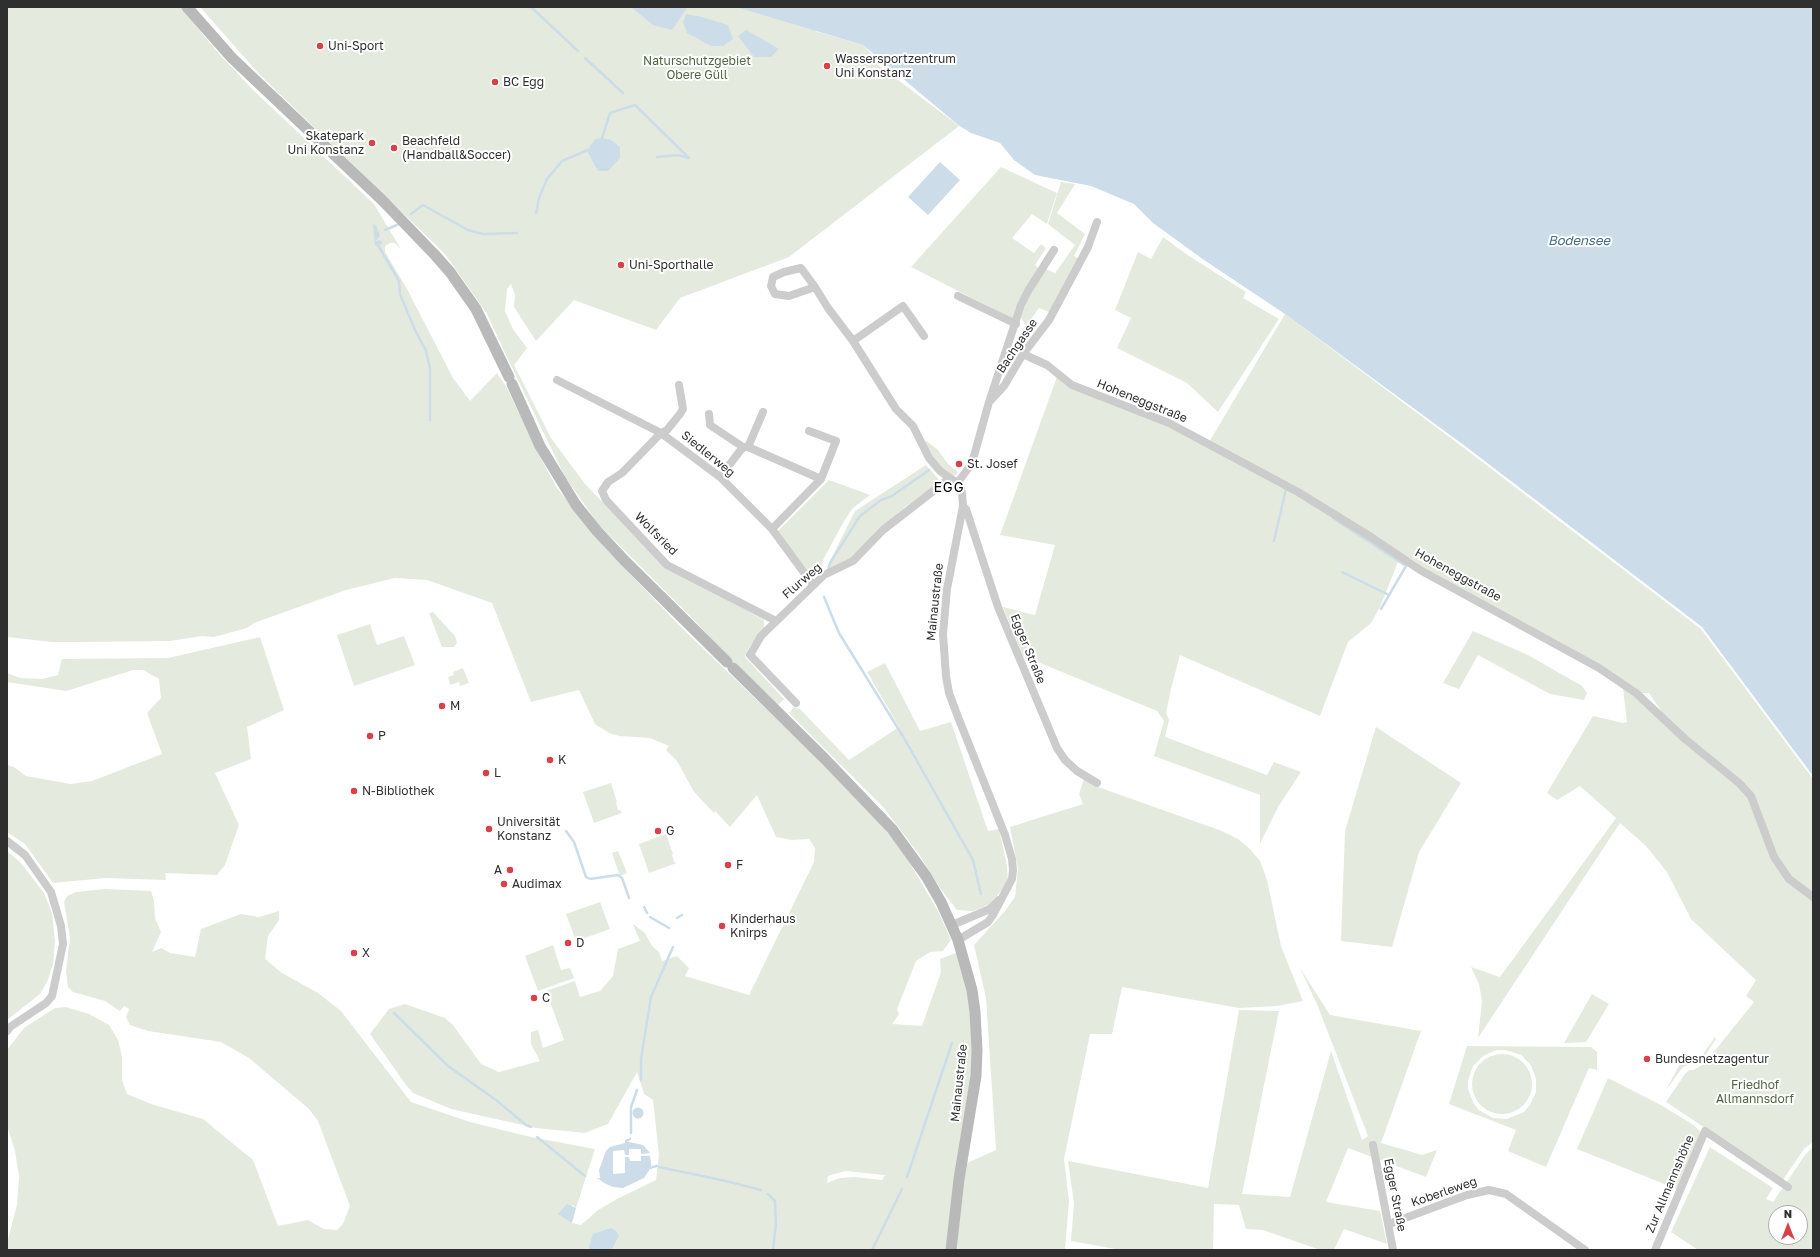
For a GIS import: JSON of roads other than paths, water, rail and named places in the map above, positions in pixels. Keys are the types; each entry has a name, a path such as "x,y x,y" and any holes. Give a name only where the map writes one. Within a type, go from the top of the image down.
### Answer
{"main road":[{"path":"187,7 232,58 412,229 440,261 476,309 511,381 540,446 576,505 597,531 624,560 825,759 892,829 926,876 952,925 958,940"},
{"name":"Mainaustraße","path":"950,1250 959,1180 976,1076 977,1050 972,990 958,940"}],"street":[{"name":"Bachgasse","path":"959,481 972,463 989,402 1004,386 1023,354 1049,320 1088,247 1097,222"},
{"path":"989,402 1028,291 1054,250"},
{"path":"815,287 789,296 775,294 771,286 773,277 784,272 801,268 815,287 853,341 896,409 913,426 929,458 940,471 950,478 959,481"},
{"path":"958,296 1016,324"},
{"path":"853,341 903,306 924,336"},
{"name":"Hoheneggstraße","path":"1023,354 1047,365 1072,385 1169,423 1298,492 1371,537 1420,570 1599,668 1636,693 1685,739 1739,783 1751,796 1778,862 1789,880 1813,897"},
{"name":"Siedlerweg","path":"557,380 661,433 720,477 772,529 813,585"},
{"path":"661,433 667,430 683,409 679,385"},
{"path":"720,477 746,447 763,412"},
{"path":"709,414 710,425 746,447 821,479"},
{"path":"772,529 821,479 836,441 809,431"},
{"name":"Wolfsried","path":"661,433 622,473 608,482 602,491 606,500 667,564 776,622"},
{"name":"Flurweg","path":"796,703 750,654 761,636 824,575 853,561 883,530 950,478"},
{"name":"Mainaustraße","path":"958,940 988,922 1006,894 1012,879 1012,859 1010,849 949,693 946,676 943,634 948,589 963,506 959,481"},
{"name":"Egger Straße","path":"963,506 966,509 998,607 1057,748 1065,760 1076,771 1097,783"},
{"path":"7,841 25,855 51,892 61,926 63,944 52,996 46,1003 10,1027 7,1031"},
{"name":"Mainaustraße","path":"952,925 990,909 1006,894"},
{"name":"Zur Allmannshöhe","path":"1655,1250 1705,1131 1788,1187"},
{"name":"Egger Straße","path":"1373,1145 1383,1204 1389,1224 1393,1250"},
{"name":"Koberleweg","path":"1389,1224 1467,1195 1489,1190 1506,1194 1585,1250"}],"water":[{"path":"631,7 687,8 672,30 653,25"},
{"name":"Bodensee","path":"736,7 1813,7 1813,776 1702,627 1465,446 1285,314 1204,260 1153,223 1134,204 1091,186 1035,175 1014,160 1000,143 971,133 958,125 863,45"},
{"path":"686,14 728,25 733,39 723,46 711,46 687,33 683,22"},
{"path":"746,30 779,49 771,57 754,57 738,36"},
{"path":"602,138 611,140 620,147 620,158 608,171 598,171 587,151 595,139"},
{"path":"940,162 960,180 928,215 908,197"},
{"path":"373,224 376,225 380,236 375,242 380,240 382,242 382,244 375,246"},
{"path":"638,1107 642,1109 644,1113 642,1117 638,1119 634,1117 632,1113 634,1109"},
{"path":"625,1141 643,1145 650,1153 641,1154 641,1149 629,1149 629,1155 625,1155 624,1150 613,1151 613,1174 625,1173 625,1157 629,1157 630,1161 641,1161 641,1156 650,1156 652,1169 650,1169 644,1178 623,1188 613,1187 599,1179 595,1179 600,1178 599,1170 606,1151 610,1147 625,1143"},
{"path":"567,1204 576,1208 572,1223 558,1214"},
{"path":"611,1228 616,1231 619,1236 612,1250 588,1250 593,1234"}],"waterway":[{"path":"531,7 578,51"},
{"path":"585,58 623,93"},
{"path":"600,140 610,113 635,105 689,158"},
{"path":"536,213 539,198 547,179 562,161 588,150"},
{"path":"657,157 678,155 688,158"},
{"path":"411,214 423,205 468,230 483,234 517,233"},
{"path":"385,230 397,225"},
{"path":"378,245 399,281 400,294 415,330 426,351 430,368 430,420"},
{"path":"828,570 830,563 860,516 881,500 892,496 929,470"},
{"path":"1274,541 1286,489"},
{"path":"1333,518 1406,566 1381,609"},
{"path":"1342,572 1389,595"},
{"path":"824,597 839,633 904,738 973,860 981,894"},
{"path":"566,831 574,842 586,877 590,879 618,875 622,878 629,898"},
{"path":"644,907 647,913"},
{"path":"677,918 682,915"},
{"path":"650,917 669,928"},
{"path":"641,1080 641,1059 651,997 673,947"},
{"path":"394,1013 448,1066 496,1100 526,1125 531,1127"},
{"path":"907,1177 952,1043"},
{"path":"631,1133 631,1107 637,1090"},
{"path":"537,1137 585,1176"},
{"path":"626,1141 630,1139"},
{"path":"653,1167 657,1166"},
{"path":"659,1167 761,1190"},
{"path":"872,1250 902,1189"},
{"path":"768,1194 775,1201 776,1224 773,1250"}],"place":[{"name":"Uni-Sport","path":"320,46"},
{"name":"Wassersportzentrum Uni Konstanz","path":"827,66"},
{"name":"BC Egg","path":"495,82"},
{"name":"Skatepark Uni Konstanz","path":"372,143"},
{"name":"Beachfeld (Handball&Soccer)","path":"394,148"},
{"name":"Uni-Sporthalle","path":"621,265"},
{"name":"St. Josef","path":"959,464"},
{"name":"M","path":"442,706"},
{"name":"P","path":"370,736"},
{"name":"K","path":"550,760"},
{"name":"L","path":"486,773"},
{"name":"N-Bibliothek","path":"354,791"},
{"name":"Universität Konstanz","path":"489,829"},
{"name":"G","path":"658,831"},
{"name":"F","path":"728,865"},
{"name":"A","path":"510,870"},
{"name":"Audimax","path":"504,884"},
{"name":"Kinderhaus Knirps","path":"722,926"},
{"name":"D","path":"568,943"},
{"name":"X","path":"354,953"},
{"name":"C","path":"534,998"},
{"name":"Bundesnetzagentur","path":"1647,1059"}],"district":[{"name":"EGG","path":"949,488"}],"park label":[{"name":"Naturschutzgebiet Obere Güll","path":"697,68"},
{"name":"Friedhof Allmannsdorf","path":"1755,1092"}]}
